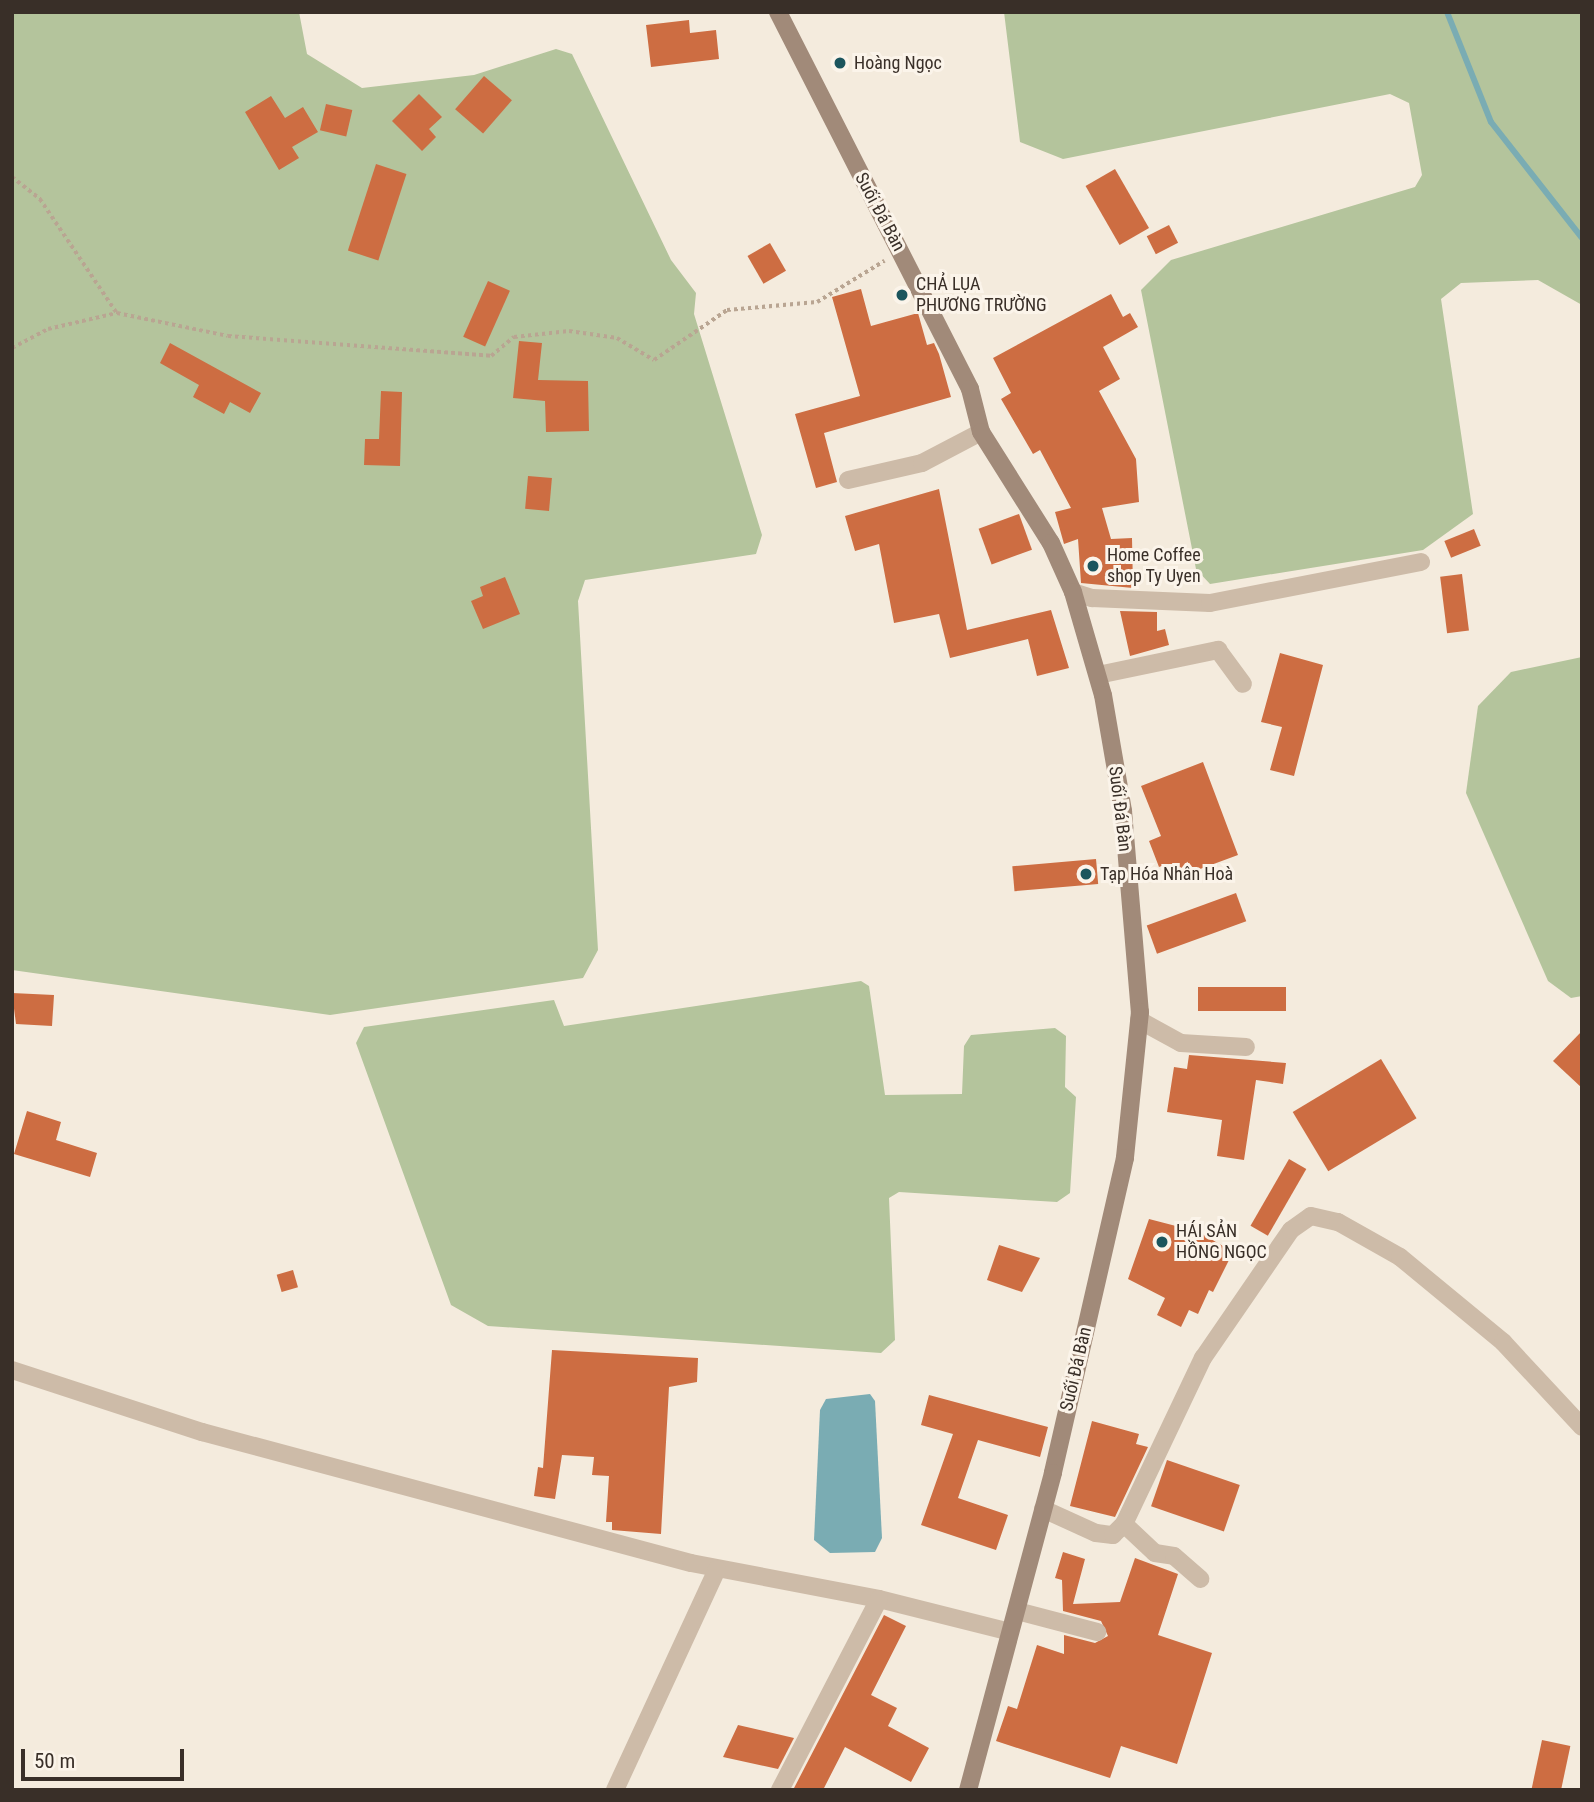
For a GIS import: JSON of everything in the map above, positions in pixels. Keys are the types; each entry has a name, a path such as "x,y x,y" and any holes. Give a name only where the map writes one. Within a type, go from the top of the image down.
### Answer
{"street":[{"name":"Suối Đá Bàn","path":"778,12 970,388 981,432 1051,543 1073,592 1098,674 1123,811 1139,1020 1125,1158 1043,1509 968,1790"},
{"path":"848,480 922,463 981,432"},
{"path":"1073,592 1092,598 1210,603 1421,562"},
{"path":"1098,674 1218,650 1242,684"},
{"path":"1139,1020 1181,1043 1246,1047"},
{"path":"1043,1509 1096,1533 1113,1535 1124,1524 1203,1359 1291,1230 1311,1216 1338,1222 1400,1257 1503,1342 1582,1427"},
{"path":"12,1370 202,1432 717,1569 879,1599 1010,1632"},
{"path":"1124,1524 1155,1553 1174,1556 1200,1579"},
{"path":"615,1790 717,1569"},
{"path":"780,1790 879,1599"},
{"path":"1017,1611 1097,1632"}],"path":[{"path":"12,177 40,199 117,313"},
{"path":"12,348 48,330 117,313 228,336 491,356 514,337 569,331 617,338 654,360 727,310 817,302 902,251"}],"green space":[{"path":"12,12 299,12 307,54 362,88 474,75 556,49 572,54 671,260 696,293 694,314 762,535 756,554 585,580 578,601 598,950 583,978 330,1015 12,970"},
{"path":"1004,12 1582,12 1582,305 1538,280 1461,283 1441,299 1473,514 1423,550 1210,584 1196,569 1141,290 1171,260 1415,187 1422,175 1409,103 1390,94 1063,159 1020,142"},
{"path":"1582,657 1582,996 1571,998 1548,981 1466,793 1478,706 1511,672"},
{"path":"861,981 869,986 885,1095 962,1094 964,1046 971,1035 1055,1028 1066,1036 1065,1087 1076,1097 1070,1193 1057,1202 899,1192 889,1198 895,1340 881,1353 488,1326 451,1305 356,1043 364,1027 554,1000 564,1026"}],"water":[{"path":"870,1394 875,1401 882,1538 875,1552 830,1553 814,1540 820,1410 826,1399"}],"building":[{"path":"689,20 690,33 716,30 719,59 651,67 646,25"},
{"path":"484,76 512,100 483,133 455,109"},
{"path":"419,94 442,117 429,129 436,137 422,151 392,121"},
{"path":"271,96 285,118 303,107 318,132 292,147 299,158 279,170 245,112"},
{"path":"326,104 352,110 346,136 320,130"},
{"path":"376,164 406,174 378,260 348,251"},
{"path":"1115,169 1149,228 1120,245 1086,186"},
{"path":"1169,225 1178,243 1156,254 1147,236"},
{"path":"770,243 786,271 763,284 747,256"},
{"path":"488,281 510,291 485,346 463,337"},
{"path":"861,289 871,326 918,313 927,345 934,343 939,354 951,397 824,433 837,482 816,488 795,414 860,396 832,297"},
{"path":"1111,294 1123,317 1130,313 1138,327 1103,347 1120,379 1099,391 1136,459 1139,502 1102,508 1111,539 1132,538 1133,588 1081,583 1078,539 1064,544 1055,512 1071,508 1040,450 1033,454 1001,399 1011,393 993,358"},
{"path":"519,341 542,343 538,380 588,381 589,431 546,432 545,401 513,398"},
{"path":"170,343 261,393 250,413 230,402 224,414 193,397 199,385 160,363"},
{"path":"381,391 402,392 400,466 364,465 365,439 379,439"},
{"path":"528,476 552,478 549,511 525,509"},
{"path":"939,489 967,630 1051,610 1069,668 1037,676 1028,639 950,658 939,614 894,623 879,544 855,551 845,516"},
{"path":"1019,514 1032,550 992,564 979,529"},
{"path":"1474,529 1481,546 1451,558 1444,541"},
{"path":"1462,574 1469,631 1447,633 1440,577"},
{"path":"505,577 520,614 483,629 471,601 483,596 480,587"},
{"path":"1120,611 1157,612 1157,631 1165,629 1169,645 1130,656"},
{"path":"1280,653 1323,665 1294,776 1270,770 1282,727 1261,722"},
{"path":"1203,762 1238,855 1173,879 1167,864 1159,867 1149,841 1161,836 1141,786"},
{"path":"1096,859 1098,884 1014,891 1012,866"},
{"path":"1236,893 1246,921 1157,954 1147,925"},
{"path":"1198,987 1286,987 1286,1011 1198,1011"},
{"path":"12,993 54,995 52,1026 16,1024"},
{"path":"1582,1031 1582,1088 1553,1061"},
{"path":"1189,1055 1286,1063 1283,1084 1256,1080 1244,1160 1217,1156 1222,1120 1167,1112 1174,1067 1187,1069"},
{"path":"1381,1059 1417,1118 1328,1171 1293,1112"},
{"path":"27,1111 61,1122 56,1140 97,1153 90,1177 14,1154"},
{"path":"1289,1159 1306,1169 1268,1236 1250,1226"},
{"path":"1149,1219 1199,1232 1233,1252 1213,1292 1209,1290 1198,1314 1189,1310 1181,1327 1157,1315 1165,1298 1128,1279"},
{"path":"999,1245 1040,1258 1022,1292 987,1280"},
{"path":"293,1270 298,1287 282,1292 277,1275"},
{"path":"552,1350 698,1358 697,1382 669,1387 661,1534 612,1530 612,1522 606,1522 609,1476 592,1475 594,1457 562,1455 555,1499 534,1496 538,1467 543,1468"},
{"path":"929,1395 1048,1427 1040,1457 978,1440 958,1498 1008,1515 996,1550 921,1525 953,1434 921,1425"},
{"path":"1092,1421 1139,1434 1136,1444 1148,1447 1115,1517 1070,1506"},
{"path":"1167,1460 1240,1485 1224,1531 1151,1506"},
{"path":"1063,1552 1085,1559 1073,1604 1120,1602 1135,1558 1178,1574 1158,1635 1212,1653 1177,1764 1121,1746 1110,1778 996,1741 1008,1706 1017,1709 1037,1645 1064,1654 1064,1635 1095,1643 1108,1636 1101,1621 1063,1611 1062,1580 1055,1578"},
{"path":"884,1615 906,1626 871,1695 897,1708 888,1726 929,1748 911,1782 845,1747 823,1790 793,1790"},
{"path":"738,1725 794,1738 778,1769 723,1757"},
{"path":"1542,1740 1570,1746 1561,1790 1531,1790"}],"waterway":[{"path":"1447,12 1491,122 1582,238"}],"place":[{"name":"Hoàng Ngọc","path":"840,63"},
{"name":"CHẢ LỤA PHƯƠNG TRƯỜNG","path":"902,295"},
{"name":"Home Coffee shop Ty Uyen","path":"1093,566"},
{"name":"Tạp Hóa Nhân Hoà","path":"1086,874"},
{"name":"HÁI SẢN HỒNG NGỌC","path":"1162,1242"}]}
